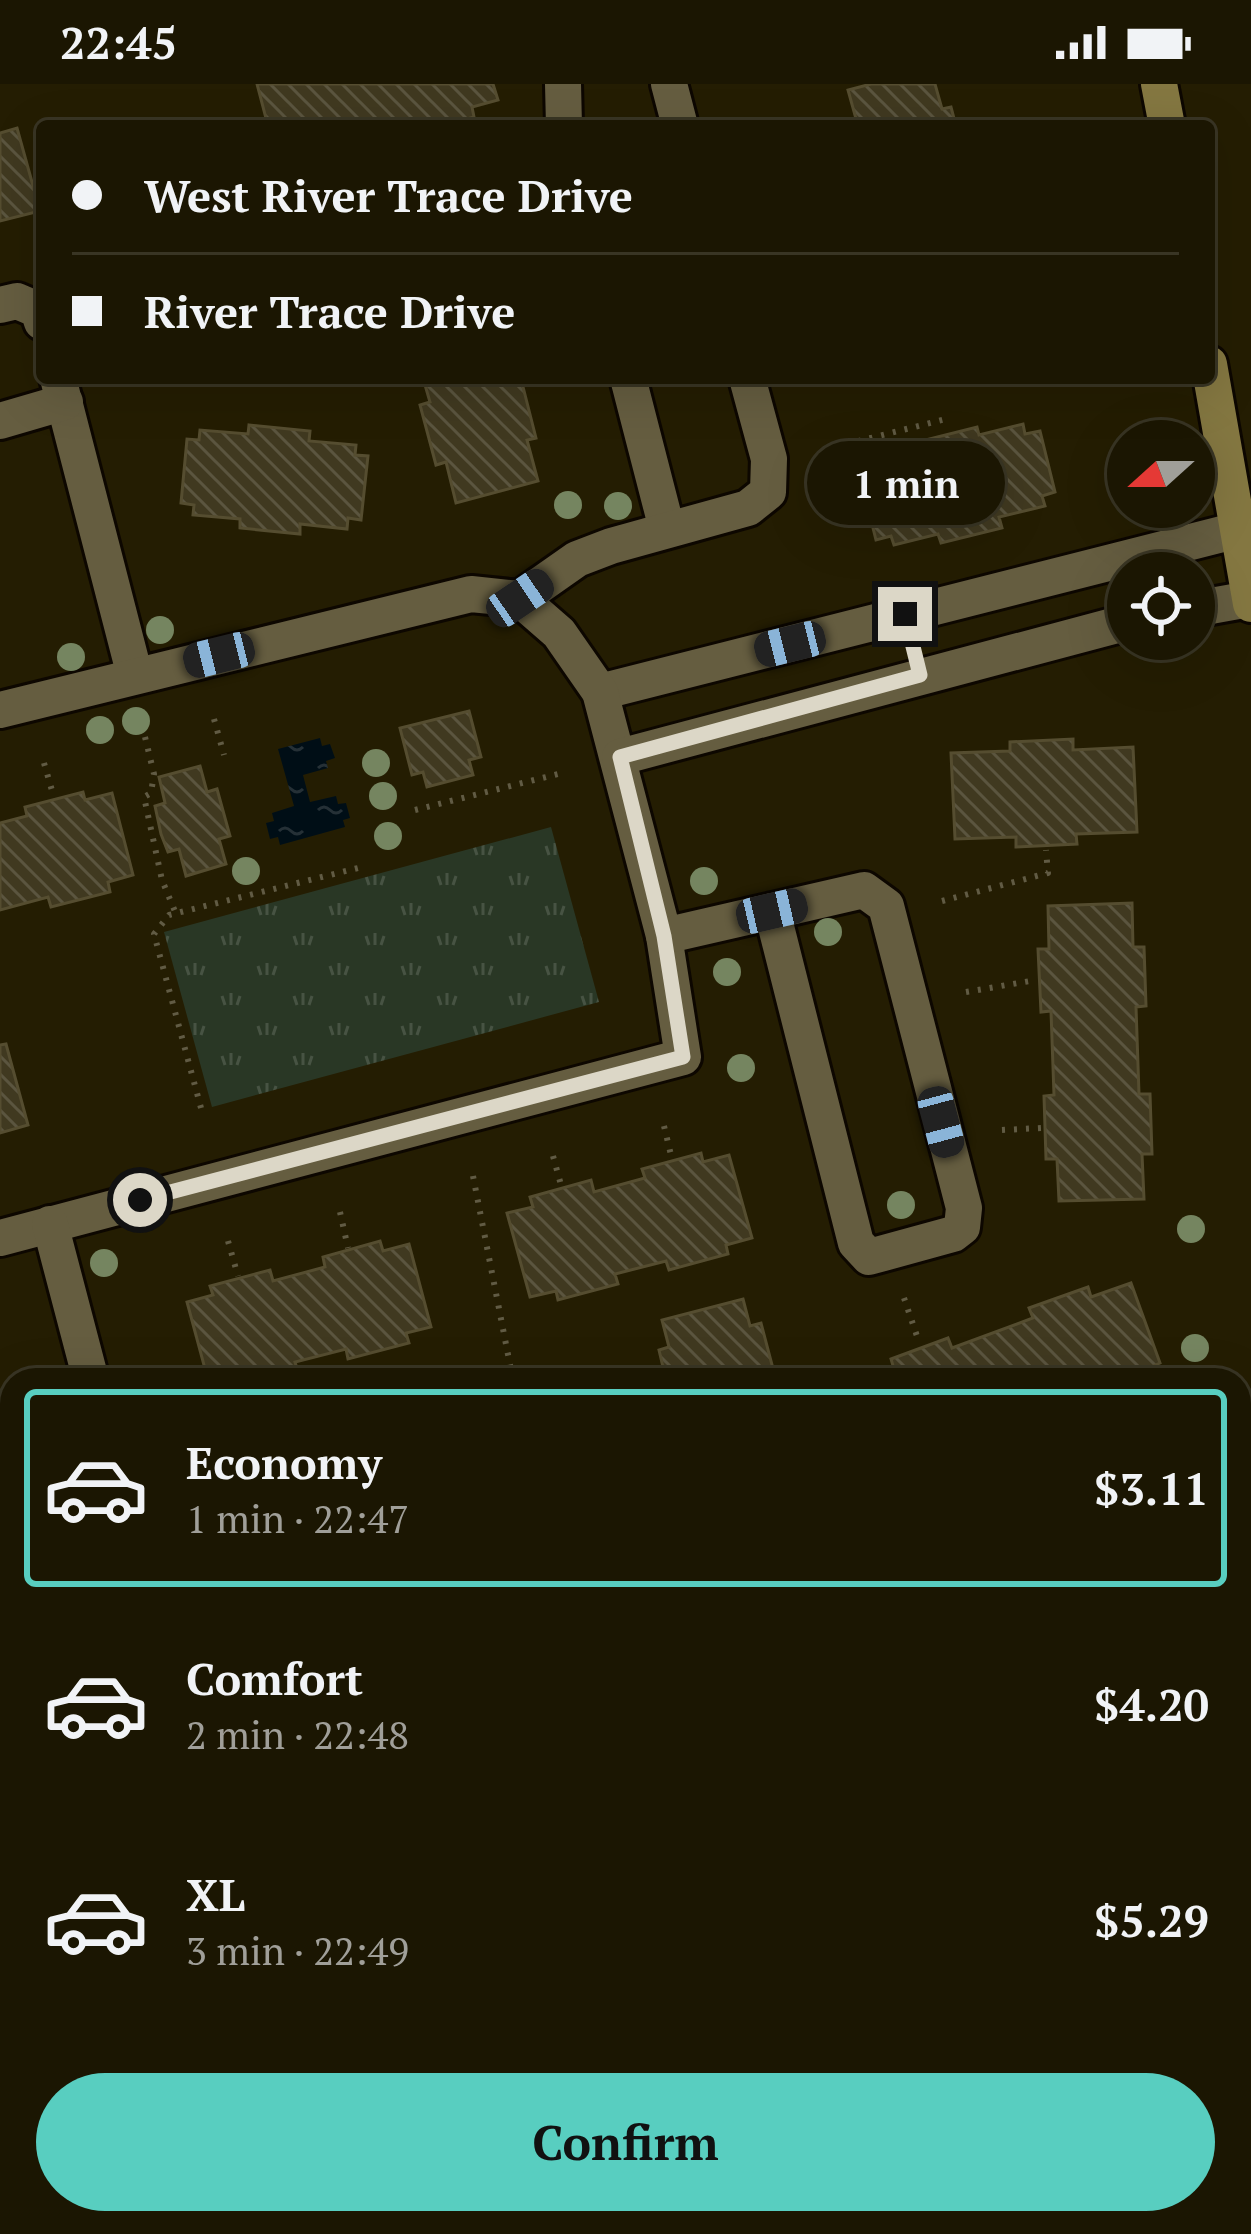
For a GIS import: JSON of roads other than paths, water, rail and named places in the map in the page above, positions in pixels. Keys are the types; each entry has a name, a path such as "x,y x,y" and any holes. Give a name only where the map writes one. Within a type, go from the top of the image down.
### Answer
{"main road":[{"path":"1159,84 1166,120"},
{"path":"1213,384 1251,602"}],"street":[{"path":"562,84 564,120"},
{"path":"669,84 678,120"},
{"path":"0,305 16,301 36,309"},
{"path":"630,384 667,529"},
{"path":"520,598 577,560 748,508 768,492 769,458 749,384"},
{"path":"0,421 62,390 135,676"},
{"path":"600,692 905,614 1243,540"},
{"path":"0,710 472,594 520,598 559,633 600,692 664,936 683,1057 0,1238"},
{"path":"1215,606 1251,602"},
{"path":"905,614 920,675"},
{"path":"620,757 1107,627"},
{"path":"664,936 772,911 864,890 886,906 964,1208 962,1227 953,1234 868,1257 856,1243 772,911"},
{"path":"50,1224 88,1368"}],"water":[{"path":"320,738 322,746 330,744 335,758 326,761 328,768 303,775 310,802 336,796 338,804 346,803 350,818 343,820 345,827 280,845 278,837 270,839 266,823 274,821 272,813 294,806 278,749"}]}
